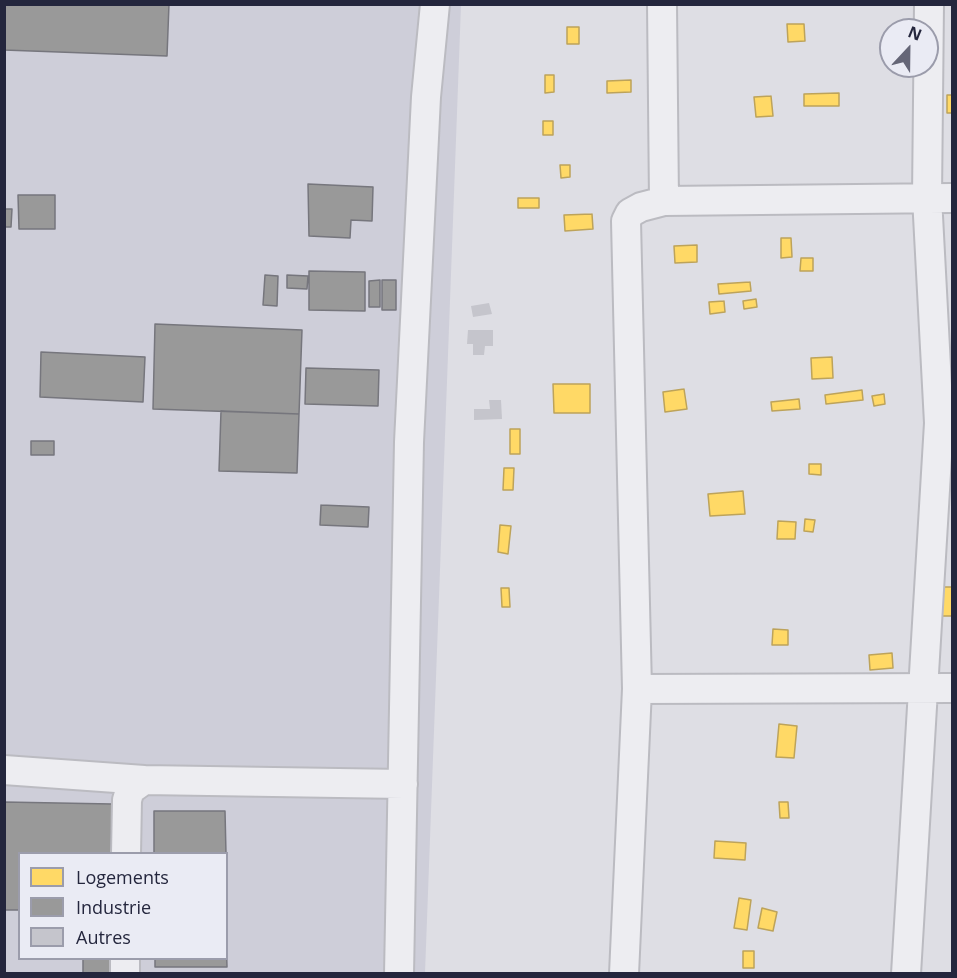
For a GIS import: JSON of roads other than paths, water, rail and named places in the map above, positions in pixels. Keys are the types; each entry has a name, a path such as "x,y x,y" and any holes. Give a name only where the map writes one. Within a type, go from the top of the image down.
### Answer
{"street":[{"path":"399,974 409,442 426,97 435,4"},
{"path":"662,4 664,201"},
{"path":"906,974 921,688 939,423 940,197 929,4"},
{"path":"624,974 636,689 626,221 630,213 641,207 664,201 940,197"},
{"path":"636,689 952,688"},
{"path":"4,770 144,780 403,784"},
{"path":"126,852 127,800 130,790 144,780"}]}
